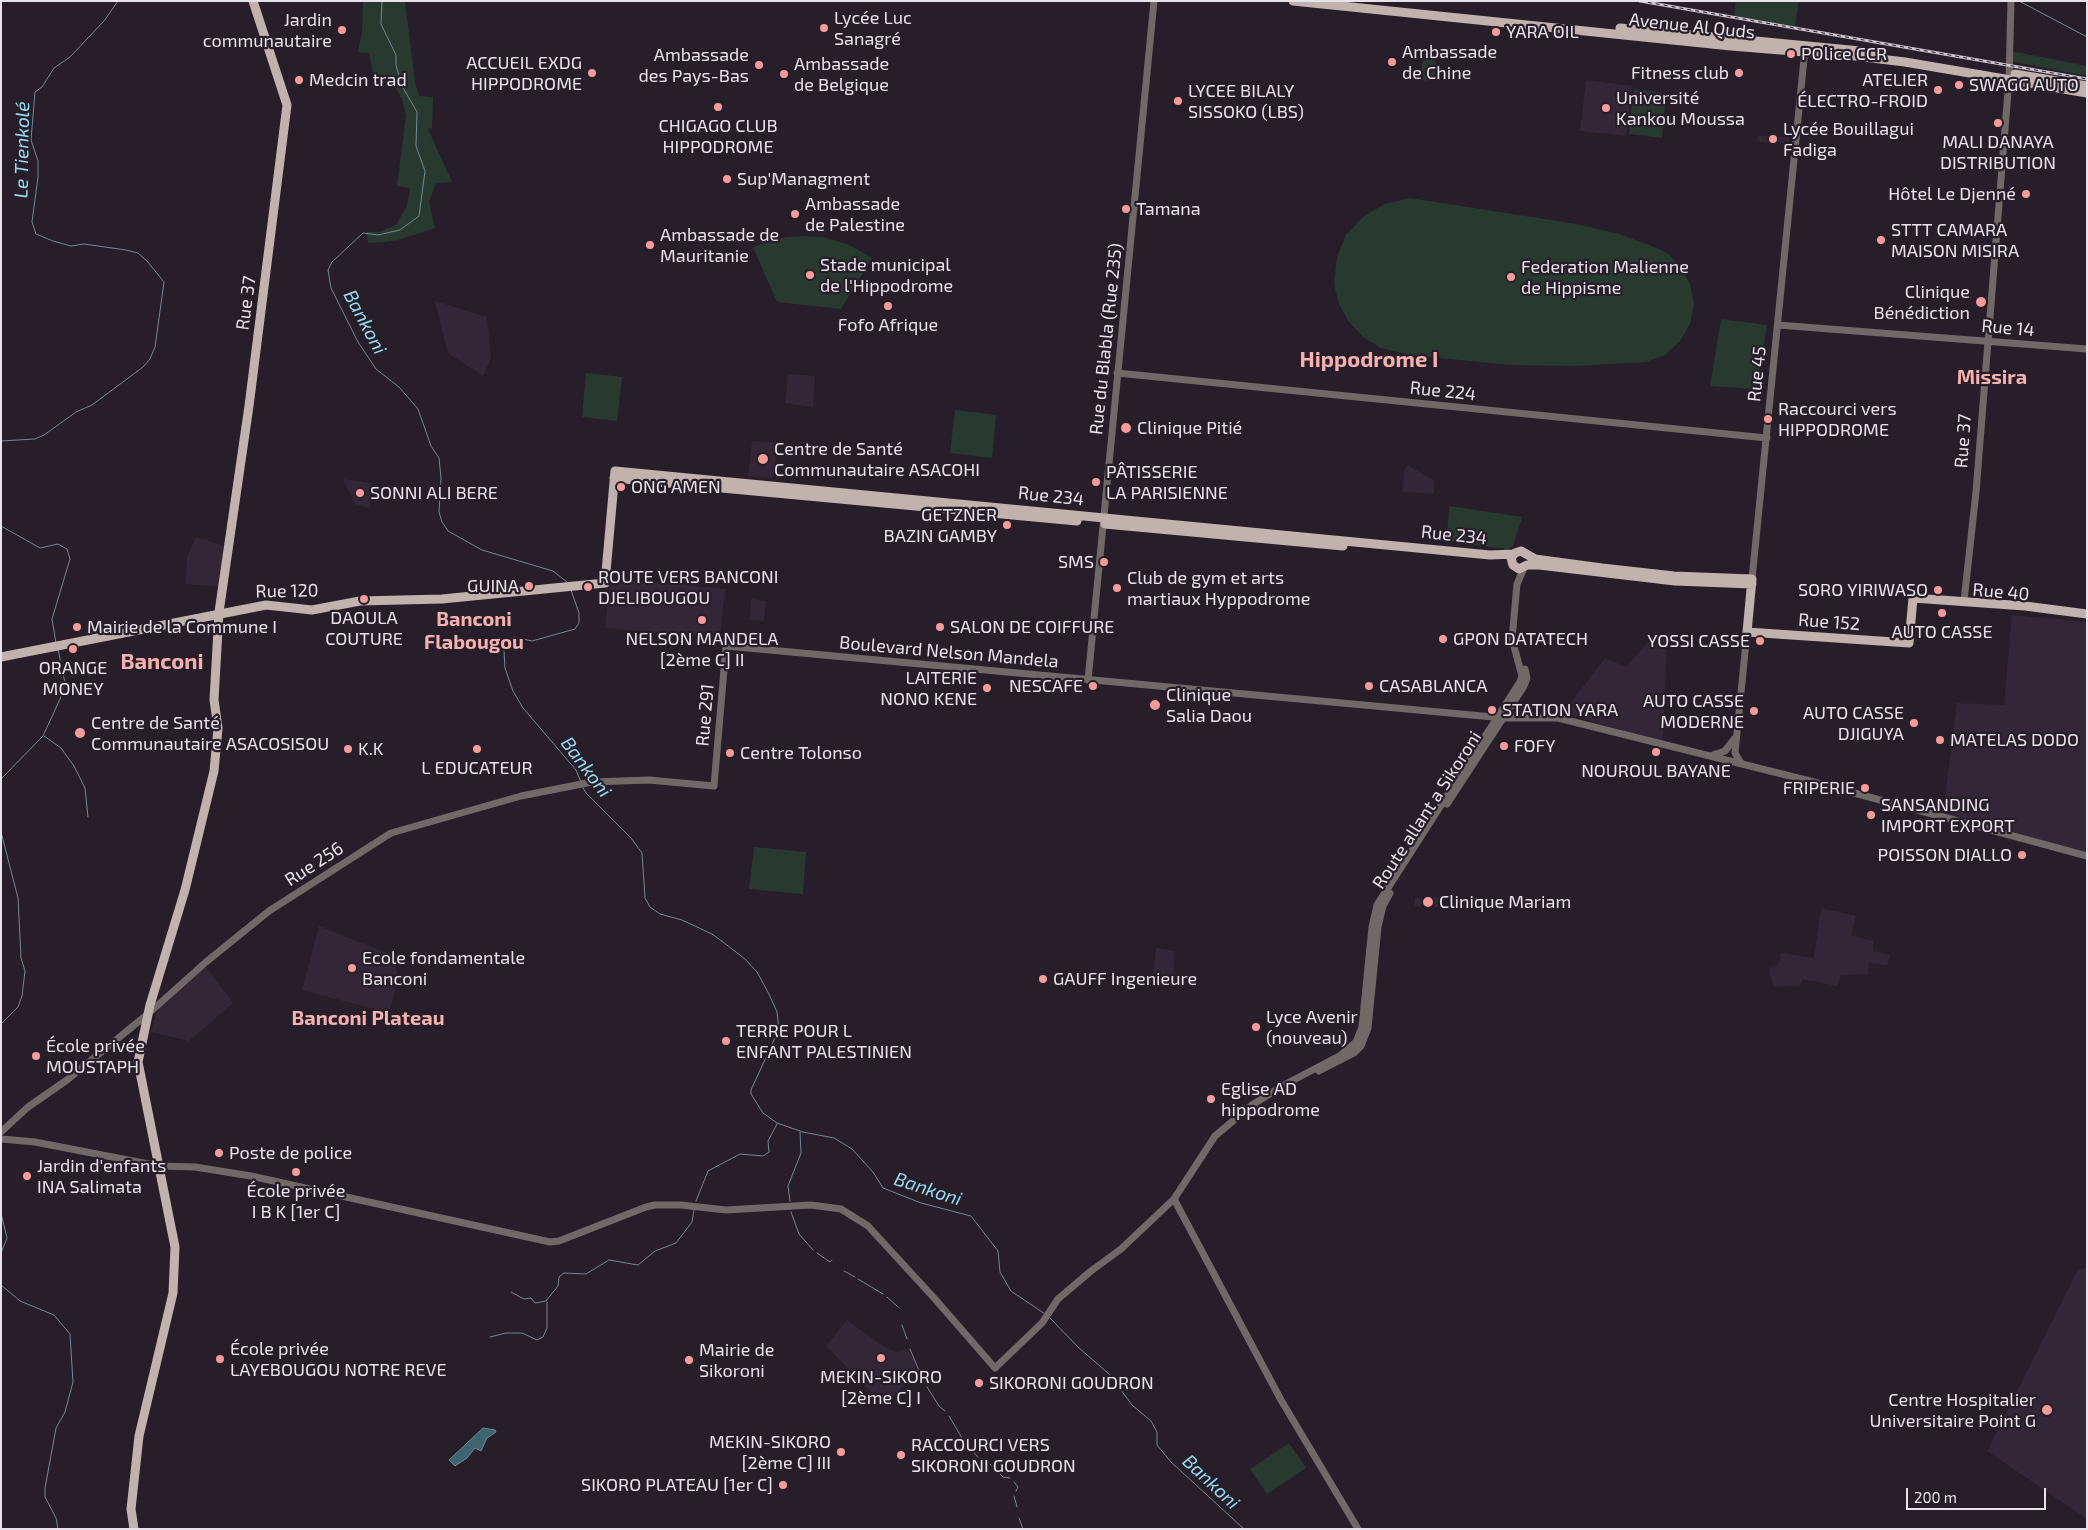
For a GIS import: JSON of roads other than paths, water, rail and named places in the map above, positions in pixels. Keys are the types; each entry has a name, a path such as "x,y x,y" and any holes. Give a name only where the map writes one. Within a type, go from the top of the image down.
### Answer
{"main road":[{"name":"Rue 37","path":"134,1529 130,1509 139,1436 175,1278 175,1247 138,1062 150,1005 184,890 214,771 218,728 214,700 219,612 248,416 287,105 253,1"},
{"name":"Avenue Al Quds","path":"1293,1 1805,49"},
{"name":"Avenue Al Quds","path":"1358,1 1805,49 2087,86"},
{"name":"Avenue Al Quds","path":"2009,76 2087,93"},
{"name":"Rue 120","path":"1,657 219,612 266,605 312,610 360,601 442,599 605,583 614,474"},
{"name":"Rue 234","path":"614,474 1490,555 1513,561"},
{"path":"1513,561 1522,552 1527,564"},
{"path":"1513,561 1527,564 1540,561 1674,576 1752,581"},
{"name":"Rue 45","path":"1747,632 1752,581"},
{"name":"Rue 40","path":"1912,600 1964,601 2087,614"},
{"name":"Rue 40","path":"1912,600 2026,610 2087,618"},
{"name":"Rue 152","path":"1747,632 1909,642 1912,600"}],"street":[{"name":"Rue du Blabla (Rue 235)","path":"1088,680 1154,1"},
{"name":"Rue 37","path":"1964,601 2009,76 2011,1"},
{"name":"Rue 45","path":"1752,581 1805,49"},
{"name":"Rue 14","path":"1778,325 2087,349"},
{"name":"Rue 224","path":"1117,373 1766,438"},
{"path":"1513,561 1517,584"},
{"path":"1517,584 1527,564"},
{"name":"Route allant a Sikoroni","path":"1308,1072 1317,1072 1342,1060 1361,1046 1368,1028 1378,927 1383,906 1527,678 1512,639 1517,584"},
{"name":"Rue 45","path":"1742,764 1736,753 1736,735 1747,632"},
{"name":"Boulevard Nelson Mandela","path":"726,646 1501,718 1558,718 1709,755 2087,856"},
{"name":"Rue 291","path":"714,786 726,646"},
{"path":"1,1139 35,1142 159,1166 195,1167 251,1176 550,1242 559,1241 655,1205 681,1205 726,1210 811,1205 833,1207 847,1212 868,1226 995,1368 1042,1323 1058,1299 1121,1249 1174,1199 1215,1136 1252,1105 1315,1067 1341,1055 1356,1042 1362,1026 1372,927 1377,905 1501,718"},
{"path":"1709,755 1724,751 1736,735"},
{"name":"Rue 256","path":"1,1132 28,1107 67,1080 149,1013 206,962 269,911 391,833 497,802 588,783 621,779 714,786"},
{"path":"1174,1199 1280,1400 1358,1529"}],"water":[{"path":"483,1428 495,1430 496,1432 487,1438 481,1451 475,1448 467,1458 455,1466 449,1460"}],"waterway":[{"name":"Le Tienkolé","path":"1,441 35,439 44,435 76,412 92,405 143,367 150,359 155,347 164,282 147,261 138,253 126,250 84,244 71,246 53,241 36,234 32,222 38,177 38,161 31,140 35,92 42,87 54,68 70,57 104,21 118,1"},
{"name":"Bankoni","path":"382,1 381,24 396,55 396,65 402,86 417,112 416,146 425,171 419,216 400,230 378,235 363,233 332,262 328,270 331,288 358,342 376,369 399,387 418,409 431,446 439,458 441,478 439,512 442,522 448,531 482,550 553,571 567,582"},
{"path":"2019,1 2087,37"},
{"name":"Le Tienkolé","path":"1,526 40,548 58,544 67,549 70,559 52,619 56,643"},
{"name":"Bankoni","path":"571,590 579,613 579,623 575,629 532,641 514,637 506,640 504,651 505,668 513,691 523,708 576,770 581,782"},
{"name":"Le Tienkolé","path":"1,779 43,736 60,699 65,683 58,649"},
{"path":"44,736 61,748 74,766 85,788 88,817"},
{"name":"Bankoni","path":"582,786 586,793 631,838 642,853 645,898 650,907 660,914 682,920 712,934 745,959 757,972 777,1012 779,1029 751,1090 751,1094 763,1113 777,1123 803,1132 834,1138 852,1149 873,1172 883,1188 921,1203 971,1216 998,1251 1000,1272 1011,1291 1045,1314"},
{"name":"Le Tienkolé","path":"1,832 18,898 21,958 25,971 22,996 18,1007 1,1024"},
{"path":"696,1201 708,1171 740,1154 763,1156 769,1152 768,1141 777,1124"},
{"path":"790,1201 788,1186 801,1153 800,1132"},
{"path":"511,1292 524,1299 531,1298 535,1303 546,1301 558,1286 559,1277 564,1273 586,1274 609,1260 638,1265 655,1251 676,1243 692,1222 694,1210"},
{"path":"791,1212 799,1234 813,1250"},
{"name":"Le Tienkolé","path":"1,1213 7,1238 1,1253"},
{"path":"817,1253 830,1262 832,1260"},
{"path":"844,1271 855,1277"},
{"path":"858,1279 883,1294"},
{"name":"Le Tienkolé","path":"1,1285 20,1301 54,1315 70,1334 73,1382 65,1412 56,1428 45,1488 45,1497 56,1518 58,1529"},
{"path":"887,1297 898,1307"},
{"path":"490,1337 506,1333 522,1333 537,1340 543,1337 547,1328 547,1302"},
{"name":"Bankoni","path":"1050,1318 1079,1348 1109,1374 1132,1405 1151,1421 1157,1432 1157,1445 1171,1462 1244,1529"},
{"path":"902,1325 907,1339"},
{"path":"910,1349 924,1383"},
{"path":"927,1387 939,1406 945,1411"},
{"path":"949,1416 962,1438"},
{"path":"967,1445 978,1457"},
{"path":"990,1464 1003,1477 1010,1478"},
{"path":"1014,1482 1018,1487 1016,1491"},
{"path":"1014,1496 1017,1507"},
{"path":"1019,1518 1023,1529"}],"railway":[{"path":"1640,1 2087,79"}],"place":[{"name":"Lycée Luc Sanagré","path":"824,28"},
{"name":"Jardin communautaire","path":"342,30"},
{"name":"YARA OIL","path":"1496,32"},
{"name":"POlice CCR","path":"1791,54"},
{"name":"Ambassade de Chine","path":"1392,62"},
{"name":"Ambassade des Pays-Bas","path":"759,65"},
{"name":"ACCUEIL EXDG HIPPODROME","path":"592,73"},
{"name":"Fitness club","path":"1739,73"},
{"name":"Ambassade de Belgique","path":"784,74"},
{"name":"Medcin trad","path":"299,80"},
{"name":"SWAGG AUTO","path":"1959,85"},
{"name":"ATELIER ÉLECTRO-FROID","path":"1938,90"},
{"name":"LYCEE BILALY SISSOKO (LBS)","path":"1178,101"},
{"name":"CHIGAGO CLUB HIPPODROME","path":"718,107"},
{"name":"Université Kankou Moussa","path":"1606,108"},
{"name":"MALI DANAYA DISTRIBUTION","path":"1998,123"},
{"name":"Lycée Bouillagui Fadiga","path":"1773,139"},
{"name":"Sup'Managment","path":"727,179"},
{"name":"Hôtel Le Djenné","path":"2026,194"},
{"name":"Tamana","path":"1126,209"},
{"name":"Ambassade de Palestine","path":"795,214"},
{"name":"STTT CAMARA MAISON MISIRA","path":"1881,240"},
{"name":"Ambassade de Mauritanie","path":"650,245"},
{"name":"Stade municipal de l'Hippodrome","path":"810,275"},
{"name":"Federation Malienne de Hippisme","path":"1511,277"},
{"name":"Clinique Bénédiction","path":"1981,302"},
{"name":"Fofo Afrique","path":"888,306"},
{"name":"Raccourci vers HIPPODROME","path":"1768,419"},
{"name":"Clinique Pitié","path":"1126,428"},
{"name":"Centre de Santé Communautaire ASACOHI","path":"763,459"},
{"name":"PÂTISSERIE LA PARISIENNE","path":"1096,482"},
{"name":"ONG AMEN","path":"621,487"},
{"name":"SONNI ALI BERE","path":"360,493"},
{"name":"GETZNER BAZIN GAMBY","path":"1007,525"},
{"name":"SMS","path":"1104,562"},
{"name":"GUINA","path":"529,586"},
{"name":"ROUTE VERS BANCONI DJELIBOUGOU","path":"588,587"},
{"name":"Club de gym et arts martiaux Hyppodrome","path":"1117,588"},
{"name":"SORO YIRIWASO","path":"1938,590"},
{"name":"DAOULA COUTURE","path":"364,599"},
{"name":"AUTO CASSE","path":"1942,613"},
{"name":"NELSON MANDELA [2ème C] II","path":"702,620"},
{"name":"Mairie de la Commune I","path":"77,627"},
{"name":"SALON DE COIFFURE","path":"940,627"},
{"name":"GPON DATATECH","path":"1443,639"},
{"name":"YOSSI CASSE","path":"1760,641"},
{"name":"ORANGE MONEY","path":"73,649"},
{"name":"NESCAFE","path":"1093,686"},
{"name":"CASABLANCA","path":"1369,686"},
{"name":"LAITERIE NONO KENE","path":"987,688"},
{"name":"Clinique Salia Daou","path":"1155,705"},
{"name":"STATION YARA","path":"1492,710"},
{"name":"AUTO CASSE MODERNE","path":"1754,711"},
{"name":"AUTO CASSE DJIGUYA","path":"1914,723"},
{"name":"Centre de Santé Communautaire ASACOSISOU","path":"80,733"},
{"name":"MATELAS DODO","path":"1940,740"},
{"name":"FOFY","path":"1504,746"},
{"name":"K.K","path":"348,749"},
{"name":"L EDUCATEUR","path":"477,749"},
{"name":"NOUROUL BAYANE","path":"1656,752"},
{"name":"Centre Tolonso","path":"730,753"},
{"name":"FRIPERIE","path":"1865,788"},
{"name":"SANSANDING IMPORT EXPORT","path":"1871,815"},
{"name":"POISSON DIALLO","path":"2022,855"},
{"name":"Clinique Mariam","path":"1428,902"},
{"name":"Ecole fondamentale Banconi","path":"352,968"},
{"name":"GAUFF Ingenieure","path":"1043,979"},
{"name":"Lyce Avenir (nouveau)","path":"1256,1027"},
{"name":"TERRE POUR L ENFANT PALESTINIEN","path":"726,1041"},
{"name":"École privée MOUSTAPH","path":"36,1056"},
{"name":"Eglise AD hippodrome","path":"1211,1099"},
{"name":"Poste de police","path":"219,1153"},
{"name":"École privée I B K [1er C]","path":"296,1172"},
{"name":"Jardin d'enfants INA Salimata","path":"27,1176"},
{"name":"MEKIN-SIKORO [2ème C] I","path":"881,1358"},
{"name":"École privée LAYEBOUGOU NOTRE REVE","path":"220,1359"},
{"name":"Mairie de Sikoroni","path":"689,1360"},
{"name":"SIKORONI GOUDRON","path":"979,1383"},
{"name":"Centre Hospitalier Universitaire Point G","path":"2047,1410"},
{"name":"MEKIN-SIKORO [2ème C] III","path":"841,1452"},
{"name":"RACCOURCI VERS SIKORONI GOUDRON","path":"901,1455"},
{"name":"SIKORO PLATEAU [1er C]","path":"783,1485"}],"district":[{"name":"Hippodrome I","path":"1369,360"},
{"name":"Missira","path":"1992,377"},
{"name":"Banconi Flabougou","path":"474,630"},
{"name":"Banconi","path":"162,662"},
{"name":"Banconi Plateau","path":"368,1018"}]}
